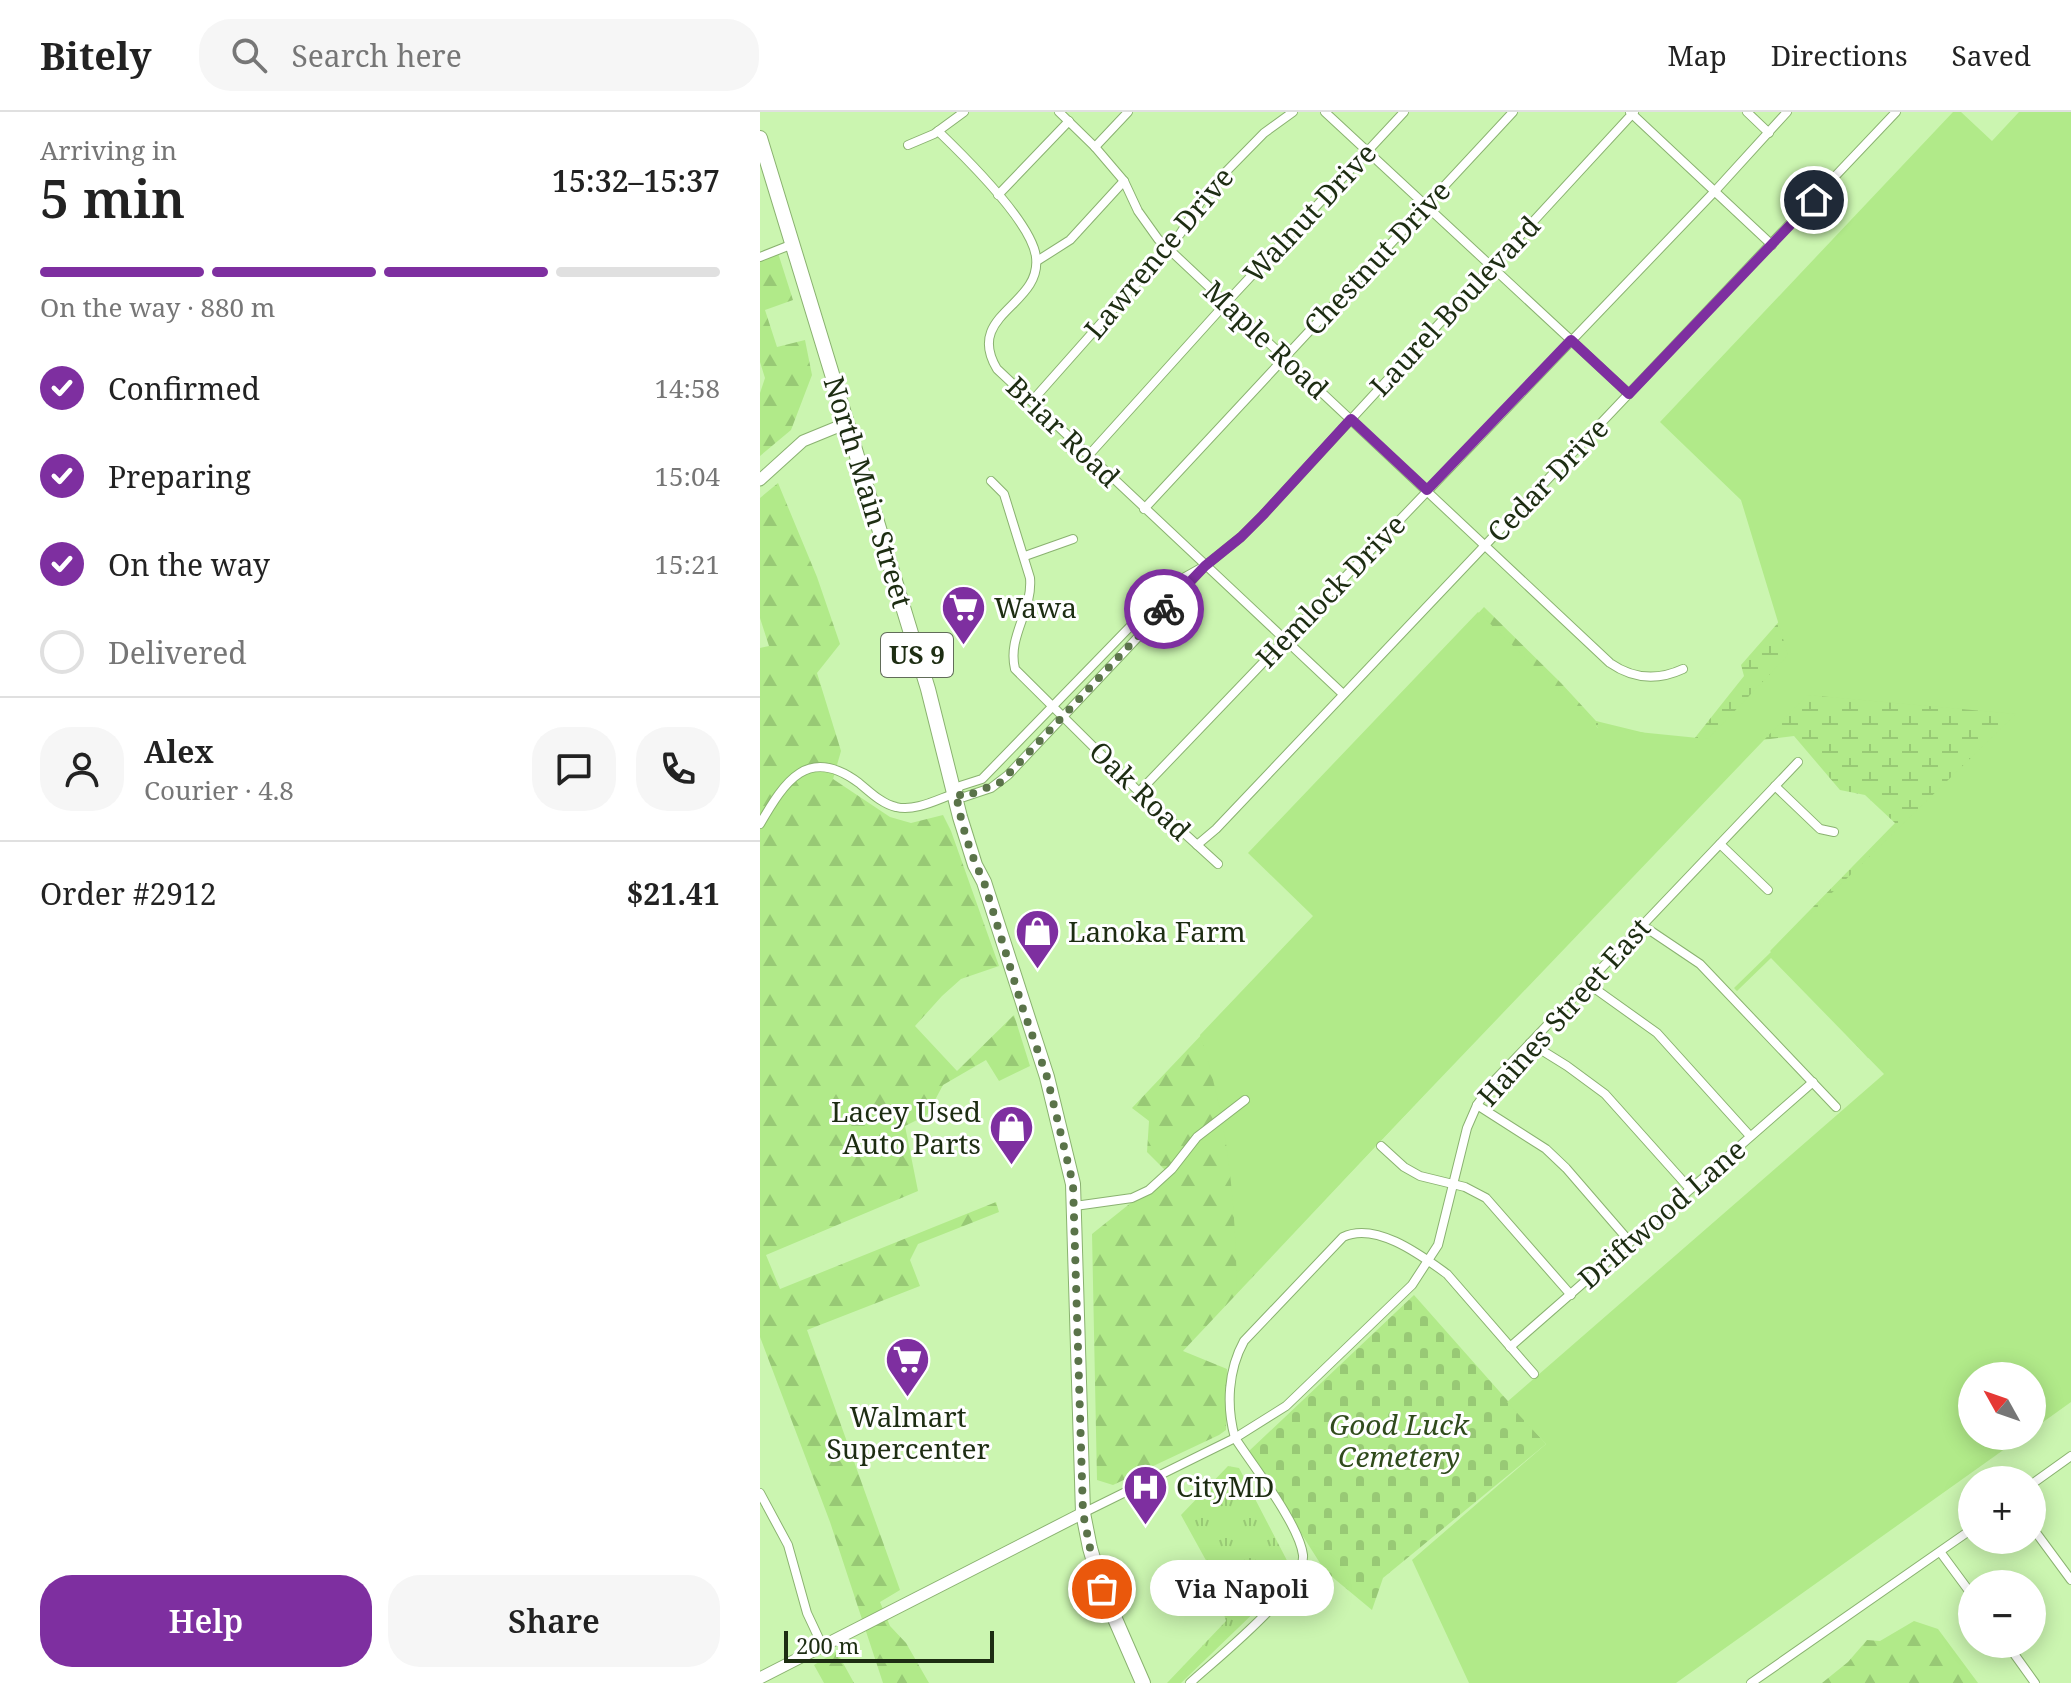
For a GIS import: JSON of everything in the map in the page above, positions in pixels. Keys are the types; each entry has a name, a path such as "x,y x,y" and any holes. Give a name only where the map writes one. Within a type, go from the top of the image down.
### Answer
{"highway":[{"name":"North Main Street","path":"760,138 924,675 963,829 984,882 1047,1077 1069,1162 1075,1206 1083,1513 1102,1589 1143,1683"}],"street":[{"path":"908,145 938,131 964,112"},
{"name":"Maple Road","path":"1059,112 1124,181 1146,226 1167,249 1621,670 1636,675 1666,677 1683,669"},
{"path":"1095,147 1128,112"},
{"name":"Lawrence Drive","path":"1032,401 1180,234 1200,200 1264,133 1293,112"},
{"path":"1325,112 1629,394"},
{"name":"Walnut Drive","path":"1088,456 1404,112"},
{"name":"Chestnut Drive","path":"1144,509 1513,112"},
{"path":"1747,112 1769,133"},
{"name":"Hemlock Drive","path":"1139,792 1787,112"},
{"name":"Cedar Drive","path":"1197,845 1216,829 1896,112"},
{"path":"1632,113 1772,245"},
{"name":"Laurel Boulevard","path":"956,793 964,797 991,788 1008,775 1205,566 1241,537 1632,113"},
{"path":"998,195 1069,121"},
{"path":"938,131 998,195 1027,235 1037,261 1070,240 1124,181"},
{"path":"760,257 793,244"},
{"name":"Briar Road","path":"1037,261 1034,281 999,318 988,345 997,369 1343,694"},
{"path":"760,480 803,441 847,423"},
{"path":"991,481 1004,494 1025,556 1073,539"},
{"name":"Oak Road","path":"1025,556 1031,592 1015,638 1014,663 1023,679 1218,864"},
{"name":"Laurel Boulevard","path":"760,824 788,781 801,771 812,768 842,772 886,803 899,808 916,807 956,793 960,786 989,774 1162,595 1205,566"},
{"path":"1020,742 1029,751"},
{"name":"Haines Street East","path":"1083,1513 1235,1438 1286,1406 1412,1285 1430,1261 1444,1227 1460,1150 1477,1105 1493,1082 1798,762"},
{"path":"1775,786 1820,829 1834,832"},
{"path":"1720,844 1768,890"},
{"path":"1642,925 1700,964 1836,1107"},
{"path":"1587,983 1657,1033 1750,1136"},
{"path":"1530,1043 1605,1094 1690,1189"},
{"name":"Driftwood Lane","path":"1510,1347 1813,1082"},
{"path":"1075,1206 1132,1198 1149,1190 1172,1169 1197,1137 1245,1100"},
{"path":"1477,1105 1546,1149 1630,1242"},
{"path":"1381,1146 1404,1167 1420,1176 1477,1191 1486,1198 1571,1295"},
{"path":"1190,1683 1279,1602 1302,1565 1297,1534 1235,1438 1231,1426 1230,1380 1237,1354 1254,1330 1343,1237 1357,1232 1372,1234 1410,1248 1430,1261 1447,1274 1534,1374"},
{"path":"2046,1474 2071,1456"},
{"path":"760,1493 788,1545 807,1613 822,1645"},
{"path":"760,1678 1083,1513"},
{"path":"1751,1683 1958,1540"},
{"path":"2046,1545 2070,1575"},
{"path":"1941,1553 1958,1576"},
{"path":"2017,1658 2035,1683"}],"green space":[{"path":"1953,112 1961,112 1992,141 2019,112 2071,112 2071,1402 2046,1420 2046,1362 1958,1362 1958,1450 2003,1450 1981,1466 1958,1466 1958,1482 1676,1683 1469,1683 1412,1560 1546,1444 1507,1402 1884,1074 1771,958 1737,991 1734,988 2016,714 1807,695 1237,1291 1229,1162 1218,1100 1200,1035 1313,916 1248,853 1478,612 1598,728 1708,739 1788,655 1741,500 1660,422"},
{"path":"778,253 793,300 765,310 777,347 805,340 812,375 791,430 760,456 760,393 765,378 760,362 760,261"},
{"path":"778,483 817,577 840,644 817,673 841,751 833,779 890,817 911,823 943,815 999,966 961,979 915,1026 957,1071 1014,1015 1030,1066 999,1081 986,1060 943,1085 927,1115 905,1126 918,1191 766,1255 780,1289 996,1202 999,1212 918,1244 910,1260 920,1286 807,1330 900,1590 880,1602 890,1626 906,1643 929,1683 883,1683 830,1522 760,1337 760,648 769,646 760,618 760,498"},
{"path":"2038,559 2018,1079 1868,1058 1770,951 1895,823 1865,795 1840,790 1794,736 1762,740 1671,799 1596,726 1596,721 1690,744 1744,676 1741,665 1825,569"},
{"path":"1484,607 1561,683 1596,721 1596,726 1423,1096 1183,1351 1227,1369 1226,1430 1113,1485 1097,1480 1092,1234 1168,1173 1147,1152 1149,1121 1132,1108 1318,912 1368,732"},
{"name":"Good Luck Cemetery","path":"1414,1295 1546,1444 1383,1578 1372,1610 1325,1571 1249,1451"},
{"path":"1228,1466 1239,1468 1294,1574 1181,1683 1167,1683 1226,1621 1208,1564 1181,1515"},
{"path":"1914,1621 1938,1629 1978,1683 1822,1683 1848,1662 1867,1640 1880,1641"},
{"path":"837,1651 854,1683 824,1683 814,1665"}],"way so far":[{"path":"1102,1589 1083,1513 1076,1226 1069,1162 1047,1077 984,882 975,865 956,793 964,797 1001,782 1164,609"}],"place":[{"name":"Wawa","path":"963,647"},
{"name":"Lanoka Farm","path":"1037,971"},
{"name":"Lacey Used Auto Parts","path":"1012,1167"},
{"name":"Walmart Supercenter","path":"908,1399"},
{"name":"CityMD","path":"1145,1526"},
{"name":"Via Napoli","path":"1102,1589"}],"route":[{"path":"1164,609 1205,566 1263,515 1351,419 1427,490 1571,340 1629,394 1814,200"}]}
